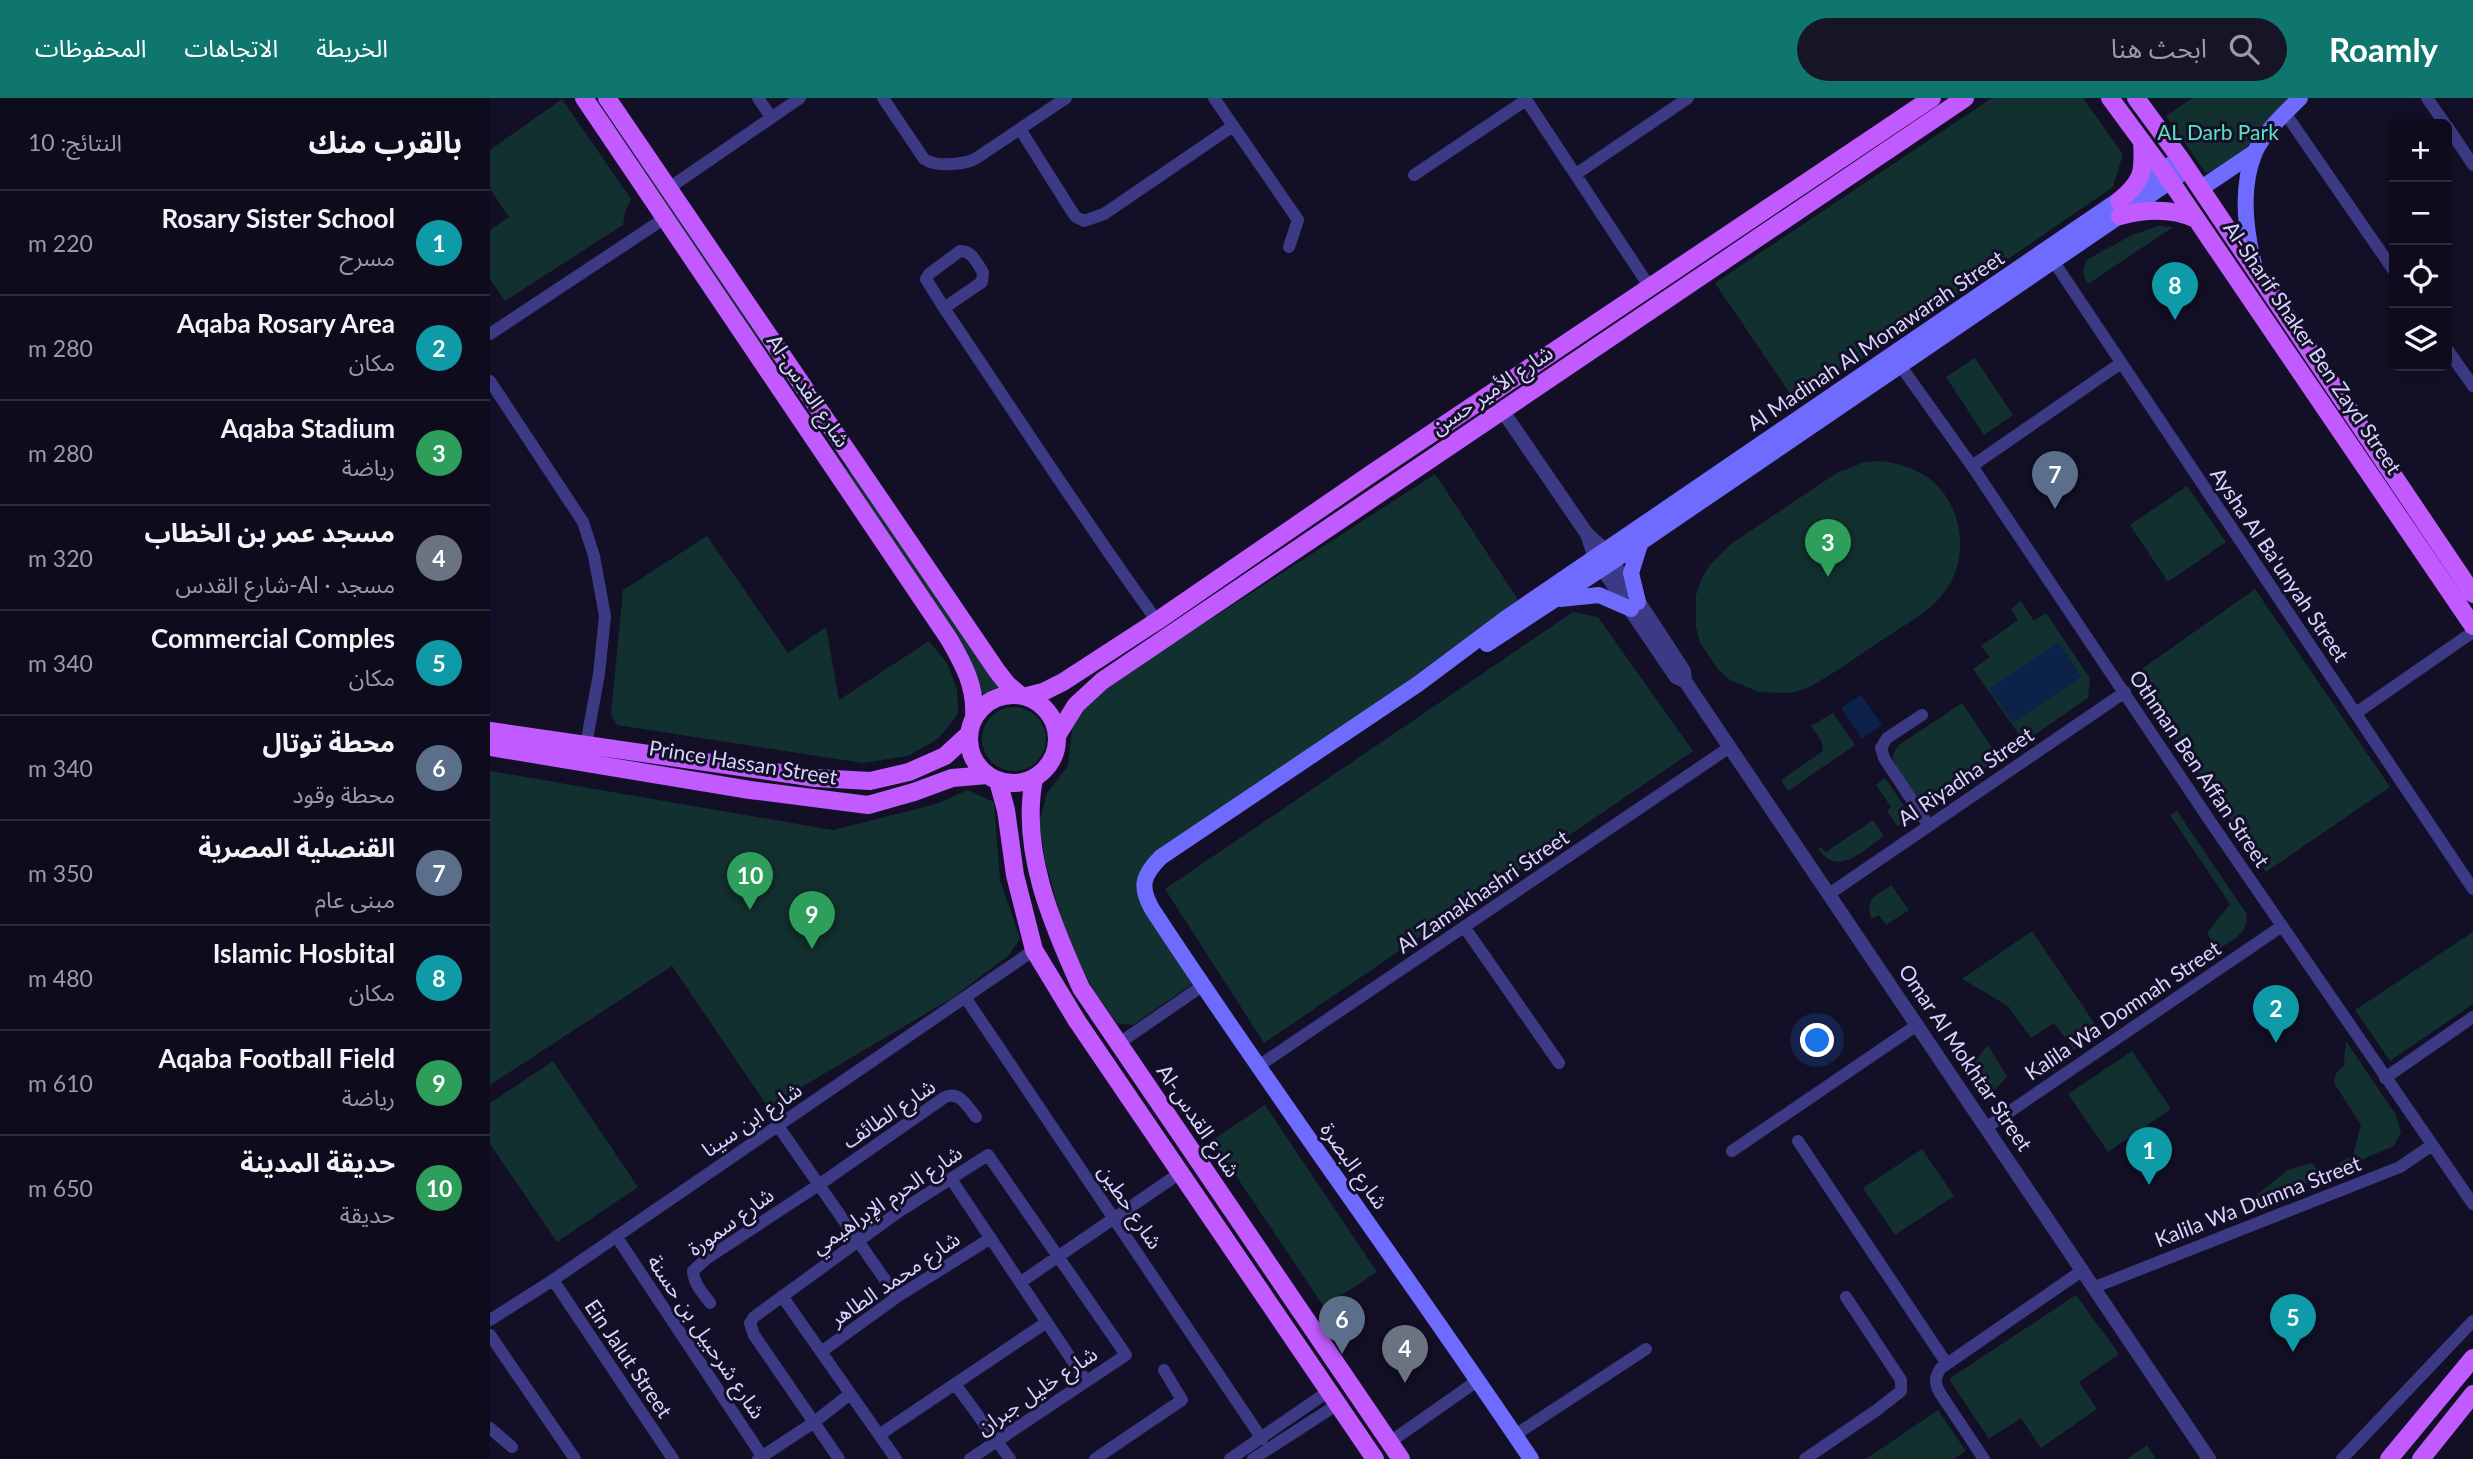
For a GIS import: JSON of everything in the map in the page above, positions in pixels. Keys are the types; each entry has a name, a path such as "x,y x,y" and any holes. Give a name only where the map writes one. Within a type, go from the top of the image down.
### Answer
{"main road":[{"name":"شارع الأمير حسن","path":"1058,734 1076,705 1102,681 1502,410 1932,98"},
{"name":"شارع الأمير حسن","path":"1023,696 1043,692 1063,682 1157,621 1649,286 1755,229 1965,98"},
{"name":"Al-Sharif Shaker Ben Zayd Street","path":"2110,98 2396,495 2471,589"},
{"name":"Al-Sharif Shaker Ben Zayd Street","path":"2136,98 2257,273 2396,495 2473,626"},
{"path":"2200,189 2255,152 2300,98"},
{"path":"589,106 603,104 608,100"},
{"name":"Al-شارع القدس","path":"608,100 997,671 1007,685 1023,696"},
{"name":"Al-شارع القدس","path":"589,106 963,663 976,699 972,725"},
{"path":"2142,141 2144,169 2120,209 2178,211 2196,219"},
{"path":"2255,152 2245,210 2246,234 2257,273"},
{"name":"Al Madinah Al Monawarah Street","path":"1603,560 2183,164"},
{"name":"Al Madinah Al Monawarah Street","path":"1603,560 1642,541 1897,360 2054,262 2120,209"},
{"path":"798,416 815,404"},
{"path":"1380,468 1392,483"},
{"path":"1554,600 1599,595 1634,606 1631,573 1642,541"},
{"path":"1418,684 1450,668 1554,600 1603,560"},
{"path":"1418,684 1475,640 1603,560"},
{"name":"شارع البصرة","path":"1418,684 1161,857 1147,873 1143,889 1145,897 1257,1067 1531,1459"},
{"path":"1007,695 1023,696 1048,710 1058,734 1055,755 1043,773 1034,779 1010,783 992,778 980,768 971,752 972,725 983,706 994,699 1007,695"},
{"name":"Prince Hassan Street","path":"490,747 585,753 817,778 870,781 909,772 945,756 972,725"},
{"name":"Prince Hassan Street","path":"490,731 750,790 868,805 952,778 992,778"},
{"name":"Al-شارع القدس","path":"992,778 1006,810 1015,875 1034,950 1077,1021 1375,1459"},
{"name":"Al-شارع القدس","path":"1034,779 1031,830 1036,863 1058,938 1081,988 1401,1459"},
{"path":"1238,1256 1251,1258 1256,1247"},
{"path":"1255,1282 1258,1269 1264,1265 1270,1267"},
{"path":"2389,1459 2473,1359"},
{"path":"2421,1459 2473,1394"}],"street":[{"path":"758,98 771,117"},
{"path":"669,188 800,98"},
{"path":"883,98 927,162 970,162 1066,98"},
{"path":"1214,98 1298,220 1289,247"},
{"path":"1576,174 1688,98"},
{"path":"2427,98 2442,119"},
{"path":"1414,175 1526,99 1649,286"},
{"path":"2285,113 2389,264"},
{"path":"1020,129 1071,210 1076,217 1084,221 1104,214 1233,126"},
{"path":"2452,134 2473,165"},
{"path":"490,334 665,218"},
{"path":"944,308 982,282 983,272 965,250 929,274 926,279 944,308 1157,621"},
{"name":"Aysha Al Ba'unyah Street","path":"2054,262 2473,889"},
{"path":"2452,356 2473,386"},
{"name":"Othman Ben Affan Street","path":"1897,360 1972,466 2473,1204"},
{"path":"1972,466 2121,363"},
{"path":"490,381 583,522 594,556 605,616 599,674 585,753"},
{"name":"Omar Al Mokhtar Street","path":"1502,410 1634,606 1684,671 1685,681 2095,1287 2208,1459"},
{"path":"2356,713 2473,632"},
{"name":"Al Riyadha Street","path":"1829,894 2125,692"},
{"path":"1922,715 1887,738 1881,748 1884,758 1929,826"},
{"name":"Al Zamakhashri Street","path":"1257,1067 1730,747"},
{"name":"Kalila Wa Domnah Street","path":"1987,1127 2282,926"},
{"path":"1465,928 1559,1063"},
{"name":"شارع ابن سينا","path":"490,1320 1034,950"},
{"path":"1118,1044 1202,986"},
{"name":"شارع حطين","path":"965,997 1262,1438"},
{"path":"2385,1078 2473,1017"},
{"path":"1732,1151 1917,1025"},
{"name":"شارع الطائف","path":"820,1184 945,1097 953,1094 957,1096 976,1117"},
{"path":"778,1126 897,1297"},
{"path":"1798,1141 1947,1364"},
{"name":"Kalila Wa Dumna Street","path":"2095,1287 2400,1167 2432,1146"},
{"name":"شارع الحرم الإبراهيمي","path":"813,1423 754,1335 750,1323 754,1317 858,1241 988,1155 1126,1355"},
{"path":"1021,1282 1180,1173"},
{"name":"شارع محمد الطاهر","path":"951,1179 1086,1381"},
{"name":"شارع سمورة","path":"710,1303 695,1283 693,1271 696,1267 820,1184"},
{"name":"شارع شرحبيل بن حسنة","path":"616,1236 761,1458"},
{"name":"شارع محمد الطاهر","path":"821,1352 897,1297 991,1238"},
{"path":"1984,1459 1937,1386 1937,1374 1947,1364 2083,1270"},
{"name":"Ein Jalut Street","path":"552,1280 673,1459"},
{"name":"شارع محمد الطاهر","path":"782,1296 895,1459"},
{"path":"1805,1459 1901,1391 1901,1380 1846,1297"},
{"path":"2342,1459 2473,1321"},
{"path":"879,1435 1047,1322"},
{"path":"490,1335 575,1459"},
{"path":"1515,1435 1646,1349"},
{"name":"شارع خليل جبران","path":"970,1459 1126,1355"},
{"path":"1095,1459 1182,1400 1164,1370"},
{"path":"1390,1442 1477,1381"},
{"path":"955,1384 1010,1459"},
{"path":"761,1458 850,1394"},
{"path":"1230,1459 1334,1397"},
{"path":"1260,1457 1334,1397"},
{"path":"2454,1417 2469,1414 2473,1416"},
{"path":"813,1423 839,1459"},
{"path":"490,1428 512,1447"}],"green space":[{"path":"1992,98 2083,98 2123,154 2113,187 1797,404 1715,283"},
{"name":"AL Darb Park","path":"2192,98 2291,98 2260,137 2232,166 2206,173 2166,116"},
{"path":"562,99 631,199 623,225 505,301 490,279 490,230 509,217 490,189 490,150"},
{"path":"603,109 637,159 648,168 800,395 761,342 753,339 601,110"},
{"path":"2158,226 2173,227 2088,284 2083,272 2088,259 2132,235"},
{"path":"1975,358 2013,415 1984,435 1946,377"},
{"path":"811,421 845,467 861,482 1001,686 989,691 984,697 973,668"},
{"path":"1880,461 1921,473 1937,485 1950,503 1959,529 1960,555 1957,568 1945,592 1916,618 1807,688 1791,693 1759,692 1730,680 1718,669 1700,643 1696,627 1696,595 1709,566 1731,544 1835,474 1864,462"},
{"path":"1435,474 1523,607 1147,867 1141,897 1191,974 1192,984 1133,1025 1117,1023 1094,991 1069,945 1046,865 1039,823 1047,793 1068,766 1073,721 1092,696"},
{"path":"2187,486 2226,542 2168,582 2130,525"},
{"path":"707,536 788,653 826,627 839,700 929,641 947,663 957,689 958,714 938,739 908,756 863,763 617,725 611,714 623,590"},
{"path":"2255,589 2390,787 2266,872 2132,676"},
{"path":"2021,601 2034,621 2046,613 2090,678 2088,698 2030,738 2022,739 1973,669 1990,657 1981,646 2018,620 2011,609"},
{"path":"1573,612 1598,617 1693,751 1264,1043 1165,889"},
{"path":"1962,703 1999,758 1930,804 1918,797 1908,786 1893,760 1893,754 1899,745"},
{"path":"1008,707 1020,707 1037,716 1044,727 1044,751 1037,762 1020,771 1008,771 996,766 987,757 982,745 982,733 987,721 996,712"},
{"path":"1833,713 1855,745 1788,791 1781,780 1823,751 1822,742 1811,726"},
{"path":"490,771 833,830 936,804 968,790 994,802 1000,880 1020,939 1008,956 952,998 768,1107 672,966 490,1085"},
{"path":"1885,778 1906,809 1904,821 1898,827 1887,811 1891,807 1876,785"},
{"path":"2177,811 2246,913 2247,920 2243,931 2217,950 2207,933 2230,904 2170,815"},
{"path":"1873,820 1884,836 1851,859 1834,861 1818,849 1821,847 1826,852"},
{"path":"1891,885 1909,910 1886,925 1879,915 1871,919 1869,909 1872,898"},
{"path":"2032,931 2099,1030 2074,1050 2054,1023 2031,1038 2008,1006 1962,979"},
{"path":"2473,932 2473,1004 2390,1061 2355,1010"},
{"path":"2346,1041 2396,1115 2401,1132 2394,1146 2252,1206 2250,1200 2288,1170 2312,1163 2321,1174 2353,1155 2361,1125 2334,1083 2336,1073 2345,1065"},
{"path":"1988,1045 2007,1077 1985,1100 1966,1074"},
{"path":"2132,1051 2171,1109 2108,1152 2068,1094"},
{"path":"553,1061 638,1187 557,1242 490,1144 490,1103"},
{"path":"1265,1105 1377,1272 1324,1307 1212,1140"},
{"path":"1922,1149 1954,1196 1895,1235 1863,1188"},
{"path":"2076,1295 2119,1354 2079,1382 2097,1409 2041,1448 2021,1418 1989,1439 1949,1379"},
{"path":"1938,1410 1966,1451 1954,1459 1866,1459"},
{"path":"2147,1445 2156,1459 2127,1459"}],"water":[{"path":"2058,642 2081,677 2013,723 1989,688"},
{"path":"1861,695 1882,725 1862,739 1841,708"}],"place":[{"name":"Islamic Hosbital","path":"2175,320"},
{"name":"القنصلية المصرية","path":"2055,509"},
{"name":"Aqaba Stadium","path":"1828,577"},
{"name":"حديقة المدينة","path":"750,910"},
{"name":"Aqaba Football Field","path":"812,949"},
{"name":"Aqaba Rosary Area","path":"2276,1043"},
{"name":"Rosary Sister School","path":"2149,1185"},
{"name":"Commercial Comples","path":"2293,1352"},
{"name":"محطة توتال","path":"1342,1354"},
{"name":"مسجد عمر بن الخطاب","path":"1405,1383"}]}
